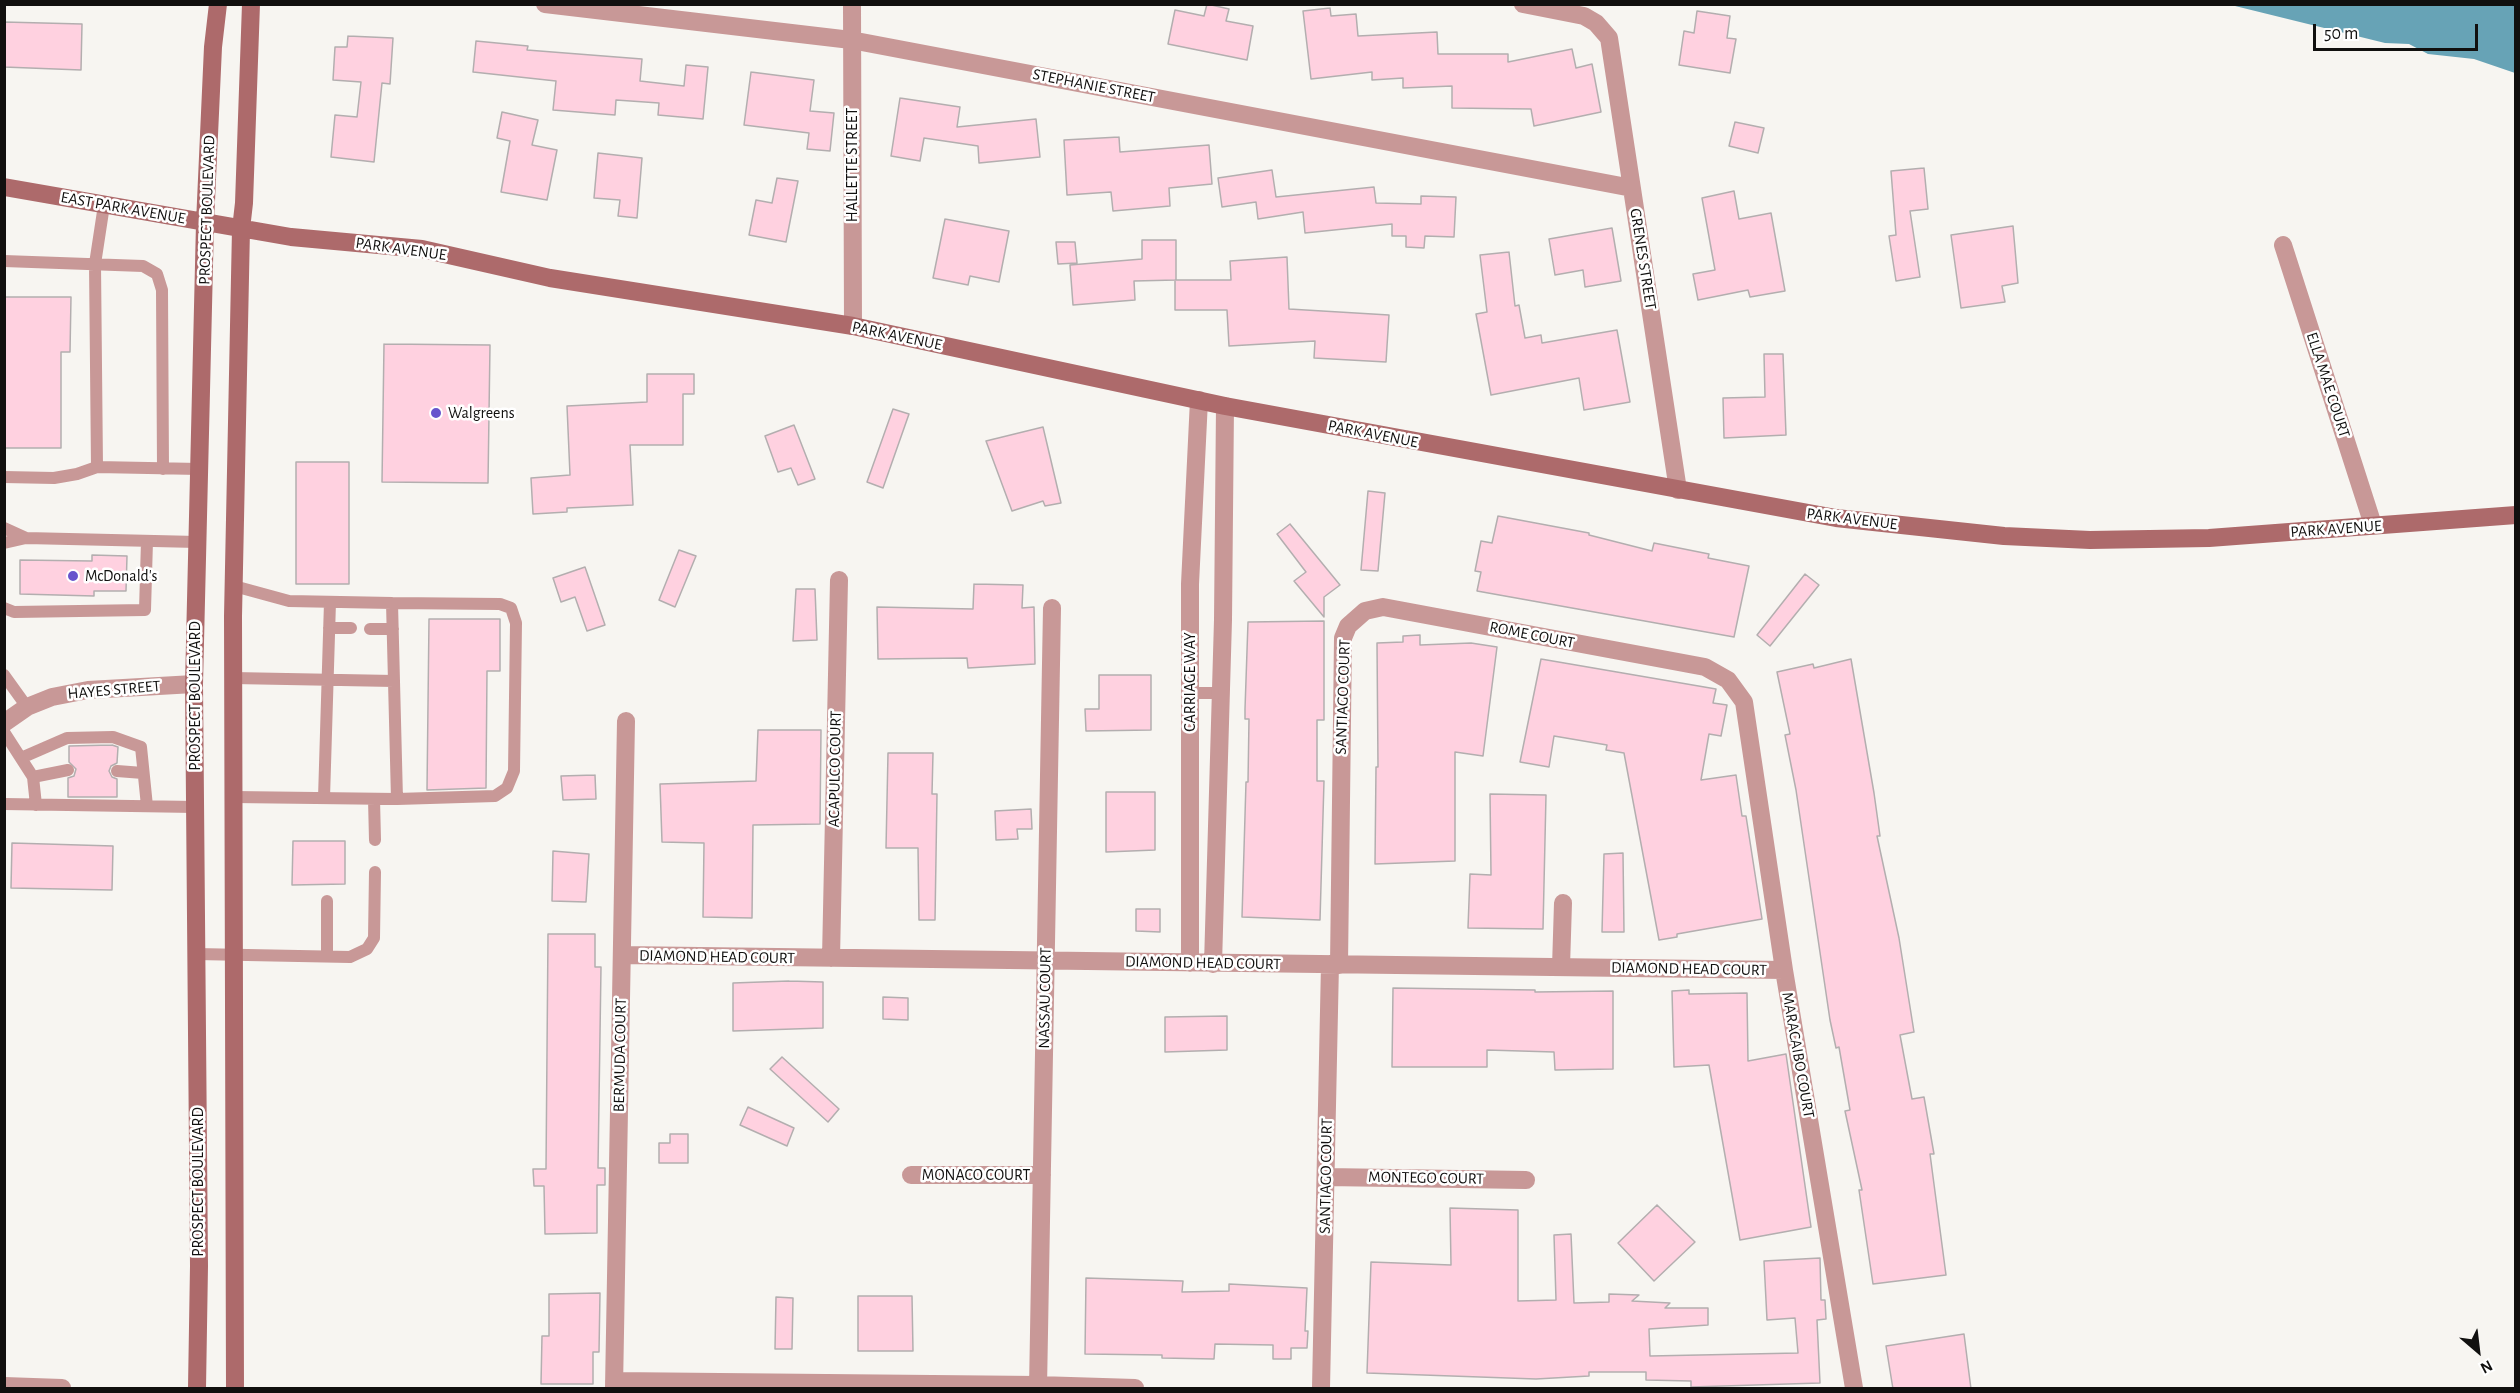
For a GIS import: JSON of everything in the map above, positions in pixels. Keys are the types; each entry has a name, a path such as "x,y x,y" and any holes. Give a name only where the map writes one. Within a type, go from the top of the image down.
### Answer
{"main road":[{"name":"PROSPECT BOULEVARD","path":"197,1389 199,1266 194,684 206,223 213,47 218,4"},
{"path":"235,1389 237,1268 234,586 241,229 244,203 251,4"},
{"name":"EAST PARK AVENUE","path":"4,187 241,229"},
{"name":"PARK AVENUE","path":"241,229 291,237 422,249 550,278 854,327 1225,406 1836,518 2004,536 2090,540 2209,538 2516,515"}],"street":[{"name":"STEPHANIE STREET","path":"546,4 851,40 1632,188"},
{"name":"HALLETTE STREET","path":"852,4 854,327"},
{"name":"GRENES STREET","path":"1523,4 1584,16 1602,29 1608,38 1678,490"},
{"name":"ELLA MAE COURT","path":"2283,245 2373,525"},
{"name":"CARRIAGE WAY","path":"1190,963 1190,584 1199,400"},
{"name":"CARRIAGE WAY","path":"1213,964 1221,693 1225,406"},
{"name":"ACAPULCO COURT","path":"831,958 839,580"},
{"name":"ROME COURT","path":"1360,615 1372,607 1383,607 1705,667"},
{"name":"NASSAU COURT","path":"1038,1387 1052,608"},
{"name":"SANTIAGO COURT","path":"1321,1389 1343,638 1348,626 1360,615"},
{"name":"MARACAIBO COURT","path":"1705,667 1728,680 1744,702 1784,970 1854,1389"},
{"name":"HAYES STREET","path":"4,723 27,707 52,697 88,690 194,684"},
{"name":"BERMUDA COURT","path":"614,1385 626,721"},
{"path":"1561,968 1563,903"},
{"name":"DIAMOND HEAD COURT","path":"622,956 1784,970"},
{"name":"MONACO COURT","path":"911,1175 1042,1175"},
{"name":"MONTEGO COURT","path":"1326,1177 1526,1180"},
{"path":"614,1385 1135,1389"},
{"path":"4,1386 62,1389"}],"lane":[{"path":"97,467 95,264 104,205"},
{"path":"4,261 143,266 157,274 162,290 163,469"},
{"path":"4,477 54,478 78,474 97,467 199,469"},
{"path":"4,528 26,538"},
{"path":"4,543 26,538 197,542"},
{"path":"4,609 14,612 145,610 147,541"},
{"path":"234,586 289,601 500,604 511,608 516,623 514,771 507,788 495,796 397,799 234,797"},
{"path":"324,798 330,602"},
{"path":"392,603 397,799"},
{"path":"329,628 351,628"},
{"path":"370,629 393,629"},
{"path":"4,675 27,707"},
{"path":"233,678 394,681"},
{"path":"1190,693 1221,693"},
{"path":"4,732 33,777 36,805"},
{"path":"21,758 67,738 113,737 141,747 147,806"},
{"path":"33,777 69,770"},
{"path":"117,771 144,773"},
{"path":"374,799 375,840"},
{"path":"4,804 195,807"},
{"path":"196,954 350,957 367,949 374,938 375,872"},
{"path":"327,901 327,956"}],"water":[{"path":"2231,5 2515,5 2515,73 2474,59 2428,54 2409,44 2385,43"}],"building":[{"path":"1207,4 1229,9 1226,21 1253,26 1247,60 1168,44 1175,10 1204,16"},
{"path":"1330,8 1331,16 1356,14 1358,36 1437,32 1438,54 1508,54 1508,62 1572,49 1576,68 1592,64 1601,112 1534,126 1531,109 1452,108 1452,86 1403,88 1403,78 1372,80 1372,72 1311,79 1303,11"},
{"path":"1697,11 1730,16 1727,38 1736,39 1730,73 1679,65 1684,31 1694,33"},
{"path":"4,22 82,24 81,70 4,67"},
{"path":"348,36 393,38 390,84 382,83 374,162 331,157 335,115 357,117 361,82 333,80 335,47 347,47"},
{"path":"476,41 528,46 527,50 642,59 640,81 684,86 686,65 708,67 703,119 658,115 659,103 616,100 615,115 553,110 556,81 473,72"},
{"path":"751,72 814,80 810,111 834,113 830,151 807,149 809,133 744,125"},
{"path":"900,98 960,107 957,127 1036,119 1040,157 979,163 978,146 924,138 920,161 891,156"},
{"path":"502,112 538,120 532,145 557,150 547,200 501,192 510,141 497,138"},
{"path":"1735,122 1764,128 1758,153 1729,146"},
{"path":"1119,137 1120,152 1209,145 1212,184 1169,188 1170,206 1113,211 1111,192 1067,195 1064,140"},
{"path":"598,153 642,158 637,218 618,216 620,200 594,198"},
{"path":"1924,168 1928,209 1910,211 1920,277 1896,281 1889,236 1896,235 1891,171"},
{"path":"1272,170 1276,197 1374,187 1376,203 1421,204 1421,196 1456,197 1454,237 1425,236 1424,248 1406,247 1406,236 1392,236 1392,224 1305,233 1303,212 1258,219 1256,202 1222,207 1218,178"},
{"path":"777,178 798,181 786,242 749,235 756,200 772,203"},
{"path":"1734,191 1739,219 1771,213 1785,291 1750,297 1748,290 1698,300 1693,274 1715,270 1702,198"},
{"path":"945,219 1009,231 999,282 970,276 968,285 933,278"},
{"path":"2013,226 2018,283 2002,286 2005,302 1961,308 1951,235"},
{"path":"1612,228 1621,281 1585,287 1583,270 1555,275 1549,239"},
{"path":"1142,240 1176,240 1176,280 1134,281 1135,300 1073,305 1070,265 1142,259"},
{"path":"1056,242 1075,242 1077,263 1058,264"},
{"path":"1509,252 1515,306 1519,305 1525,338 1541,335 1542,343 1617,330 1630,402 1584,410 1579,378 1491,395 1476,314 1487,312 1480,255"},
{"path":"1287,257 1289,309 1389,315 1386,362 1314,358 1315,341 1229,346 1227,310 1175,310 1175,280 1231,280 1230,261"},
{"path":"4,297 71,297 70,352 61,352 61,448 4,448"},
{"name":"Walgreens","path":"384,344 490,345 488,483 382,482"},
{"path":"1764,354 1783,354 1786,435 1724,438 1723,398 1765,397"},
{"path":"647,374 694,374 694,394 683,394 683,445 630,445 633,505 567,508 567,512 533,514 531,478 570,475 567,406 647,402"},
{"path":"893,409 909,414 883,488 867,482"},
{"path":"794,425 815,479 798,485 791,468 778,472 765,436"},
{"path":"1043,427 1061,503 1045,506 1043,501 1012,511 986,441"},
{"path":"296,462 349,462 349,584 296,584"},
{"path":"1368,491 1385,493 1378,571 1361,570"},
{"path":"1498,516 1589,533 1589,535 1652,551 1654,543 1709,554 1708,558 1749,566 1734,637 1477,591 1481,572 1475,571 1481,541 1492,543"},
{"path":"1290,524 1340,585 1324,597 1324,617 1294,581 1306,572 1277,534"},
{"path":"679,550 696,556 675,607 659,600"},
{"name":"McDonald's","path":"92,555 127,556 126,591 94,591 94,596 20,594 20,560 92,561"},
{"path":"585,567 605,625 587,631 575,597 561,602 553,578"},
{"path":"1805,574 1819,585 1770,646 1757,635"},
{"path":"974,584 1023,585 1022,608 1034,607 1035,664 968,668 967,658 878,659 877,607 973,609"},
{"path":"796,589 815,589 817,640 793,641"},
{"path":"429,619 500,619 500,671 487,671 486,788 427,790"},
{"path":"1324,621 1324,720 1317,720 1317,781 1324,781 1320,920 1242,917 1246,782 1248,782 1249,719 1245,719 1245,709 1248,622"},
{"path":"1420,635 1420,645 1471,643 1497,647 1483,756 1455,752 1455,861 1375,864 1376,767 1378,767 1377,643 1403,642 1403,636"},
{"path":"1541,659 1716,689 1713,703 1727,705 1721,736 1709,734 1701,780 1736,775 1742,816 1746,816 1762,919 1677,934 1677,937 1659,940 1624,753 1606,750 1607,745 1554,736 1549,767 1520,762"},
{"path":"1851,659 1874,793 1880,836 1877,836 1899,938 1914,1032 1900,1035 1912,1099 1924,1097 1934,1154 1930,1154 1946,1275 1873,1284 1859,1190 1862,1190 1845,1111 1850,1110 1839,1047 1836,1048 1830,1020 1796,790 1785,735 1790,734 1777,672 1813,664 1814,668"},
{"path":"1099,675 1151,675 1151,730 1086,731 1085,709 1099,709"},
{"path":"758,730 821,730 820,824 753,825 752,918 703,917 704,843 662,842 660,784 756,781"},
{"path":"112,745 118,747 117,763 111,766 109,771 112,777 117,779 117,797 68,797 68,778 74,776 76,769 69,762 69,746"},
{"path":"888,753 933,753 932,794 937,794 935,920 919,920 918,848 886,848"},
{"path":"595,775 596,799 563,800 561,776"},
{"path":"1106,792 1155,792 1155,850 1106,852"},
{"path":"1490,794 1546,795 1543,929 1468,928 1470,874 1491,875"},
{"path":"1031,809 1032,829 1017,829 1018,839 996,840 995,811"},
{"path":"293,841 345,841 345,884 292,885"},
{"path":"12,843 113,846 112,890 11,888"},
{"path":"553,851 589,854 586,902 552,901"},
{"path":"1623,853 1624,932 1602,932 1604,854"},
{"path":"1136,909 1160,909 1160,932 1136,931"},
{"path":"548,934 595,934 595,967 601,967 598,1168 605,1168 605,1185 597,1185 597,1233 545,1234 544,1186 534,1186 533,1169 546,1169"},
{"path":"823,982 823,1028 733,1031 733,983"},
{"path":"1393,988 1535,990 1535,992 1613,991 1613,1069 1555,1070 1554,1052 1487,1050 1487,1067 1392,1067"},
{"path":"1689,990 1689,994 1747,993 1748,1061 1786,1054 1811,1227 1740,1240 1709,1065 1674,1067 1672,991"},
{"path":"883,997 908,998 908,1020 883,1019"},
{"path":"1227,1016 1227,1050 1165,1052 1165,1017"},
{"path":"782,1057 839,1109 828,1122 770,1069"},
{"path":"748,1107 794,1128 787,1146 740,1125"},
{"path":"670,1134 688,1134 688,1163 659,1163 659,1143 670,1143"},
{"path":"1657,1205 1695,1242 1654,1281 1618,1243"},
{"path":"1450,1208 1518,1210 1518,1301 1556,1300 1554,1235 1571,1234 1574,1303 1609,1302 1609,1294 1639,1295 1632,1301 1670,1303 1665,1308 1708,1308 1708,1325 1649,1329 1650,1356 1798,1353 1795,1318 1767,1320 1764,1261 1820,1258 1821,1300 1825,1300 1826,1319 1817,1320 1820,1383 1691,1387 1691,1381 1646,1380 1646,1372 1589,1372 1589,1376 1536,1379 1367,1373 1371,1262 1451,1265"},
{"path":"1086,1278 1183,1281 1182,1292 1229,1291 1229,1284 1307,1288 1305,1331 1308,1331 1307,1348 1291,1348 1291,1359 1273,1359 1273,1345 1215,1344 1214,1359 1162,1358 1162,1355 1085,1354"},
{"path":"600,1293 599,1352 593,1352 593,1384 541,1384 542,1336 549,1336 549,1294"},
{"path":"858,1296 912,1296 913,1351 858,1351"},
{"path":"776,1297 793,1298 792,1349 775,1349"},
{"path":"1964,1334 1971,1389 1893,1389 1886,1346"}],"place":[{"name":"Walgreens","path":"436,413"},
{"name":"McDonald's","path":"73,576"}]}
